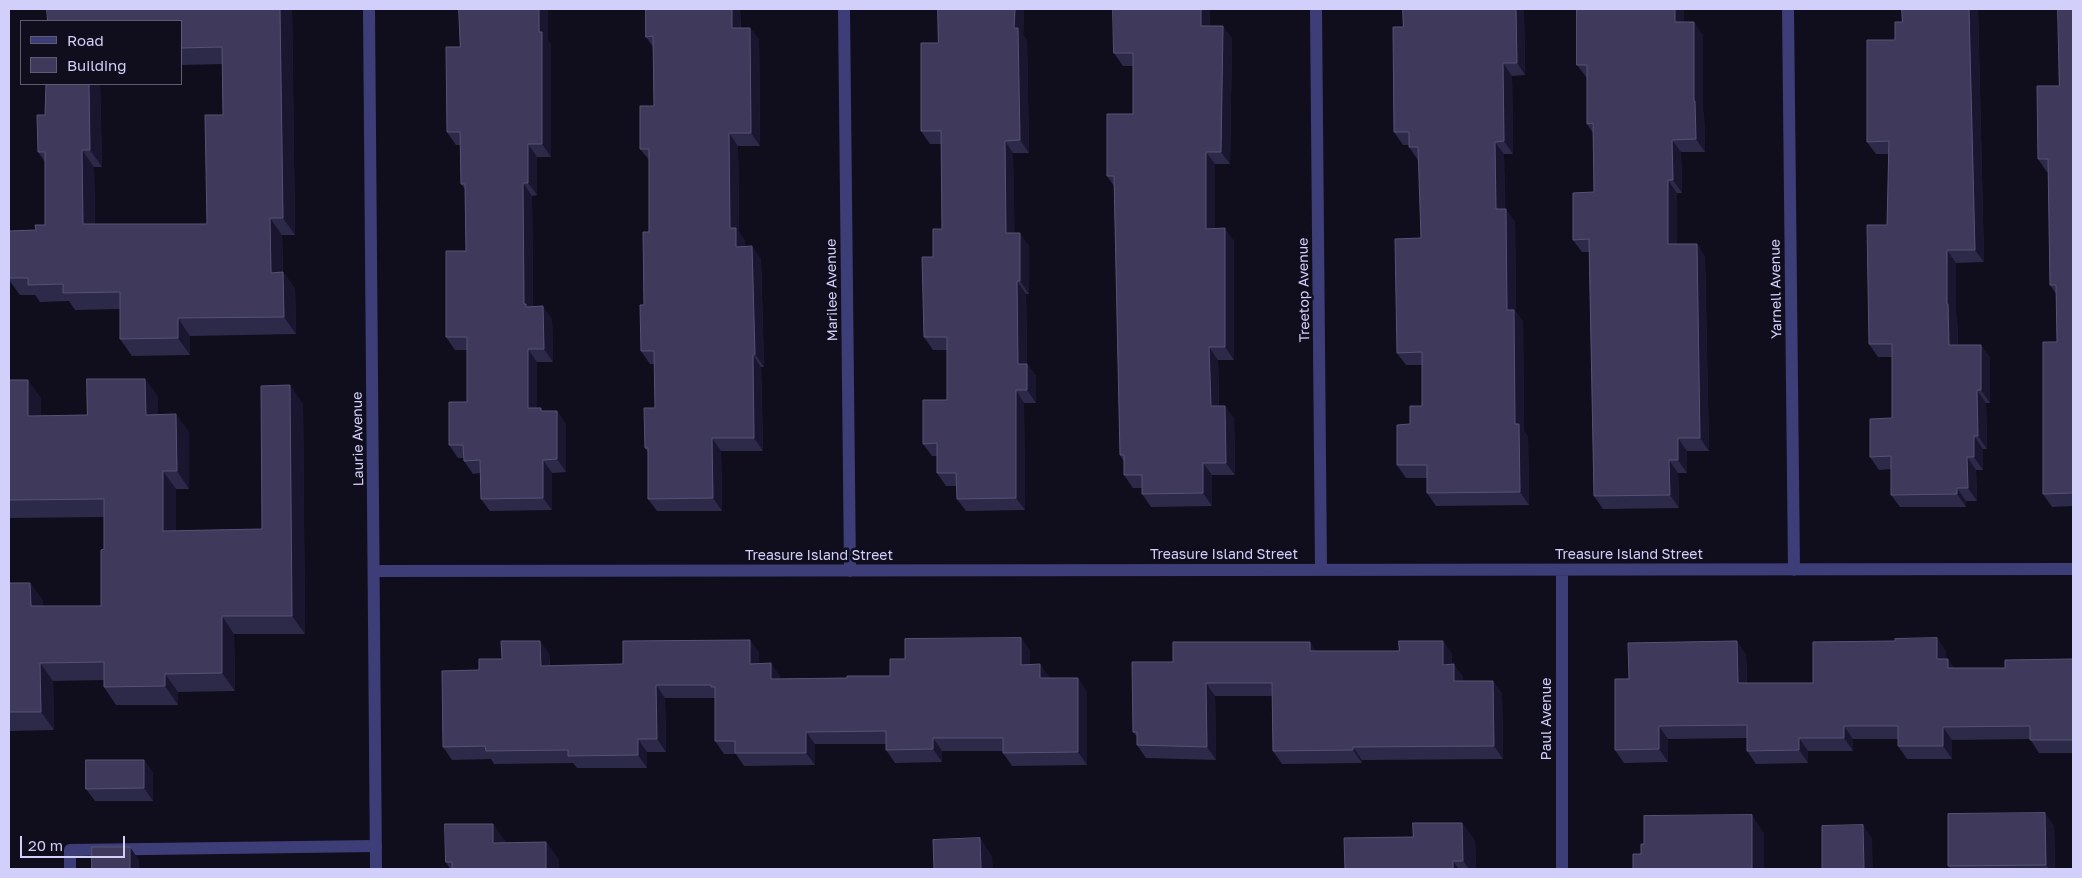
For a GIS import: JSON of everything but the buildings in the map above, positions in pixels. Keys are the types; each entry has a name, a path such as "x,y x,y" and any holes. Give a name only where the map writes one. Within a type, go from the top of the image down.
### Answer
{"street":[{"name":"Laurie Avenue","path":"369,9 376,869"},
{"name":"Marilee Avenue","path":"844,9 850,571"},
{"name":"Treetop Avenue","path":"1316,9 1322,570"},
{"name":"Yarnell Avenue","path":"1788,9 1794,570"},
{"name":"Treasure Island Street","path":"374,571 2073,569"},
{"name":"Paul Avenue","path":"1562,570 1562,869"},
{"path":"70,869 70,850 376,846"}]}
